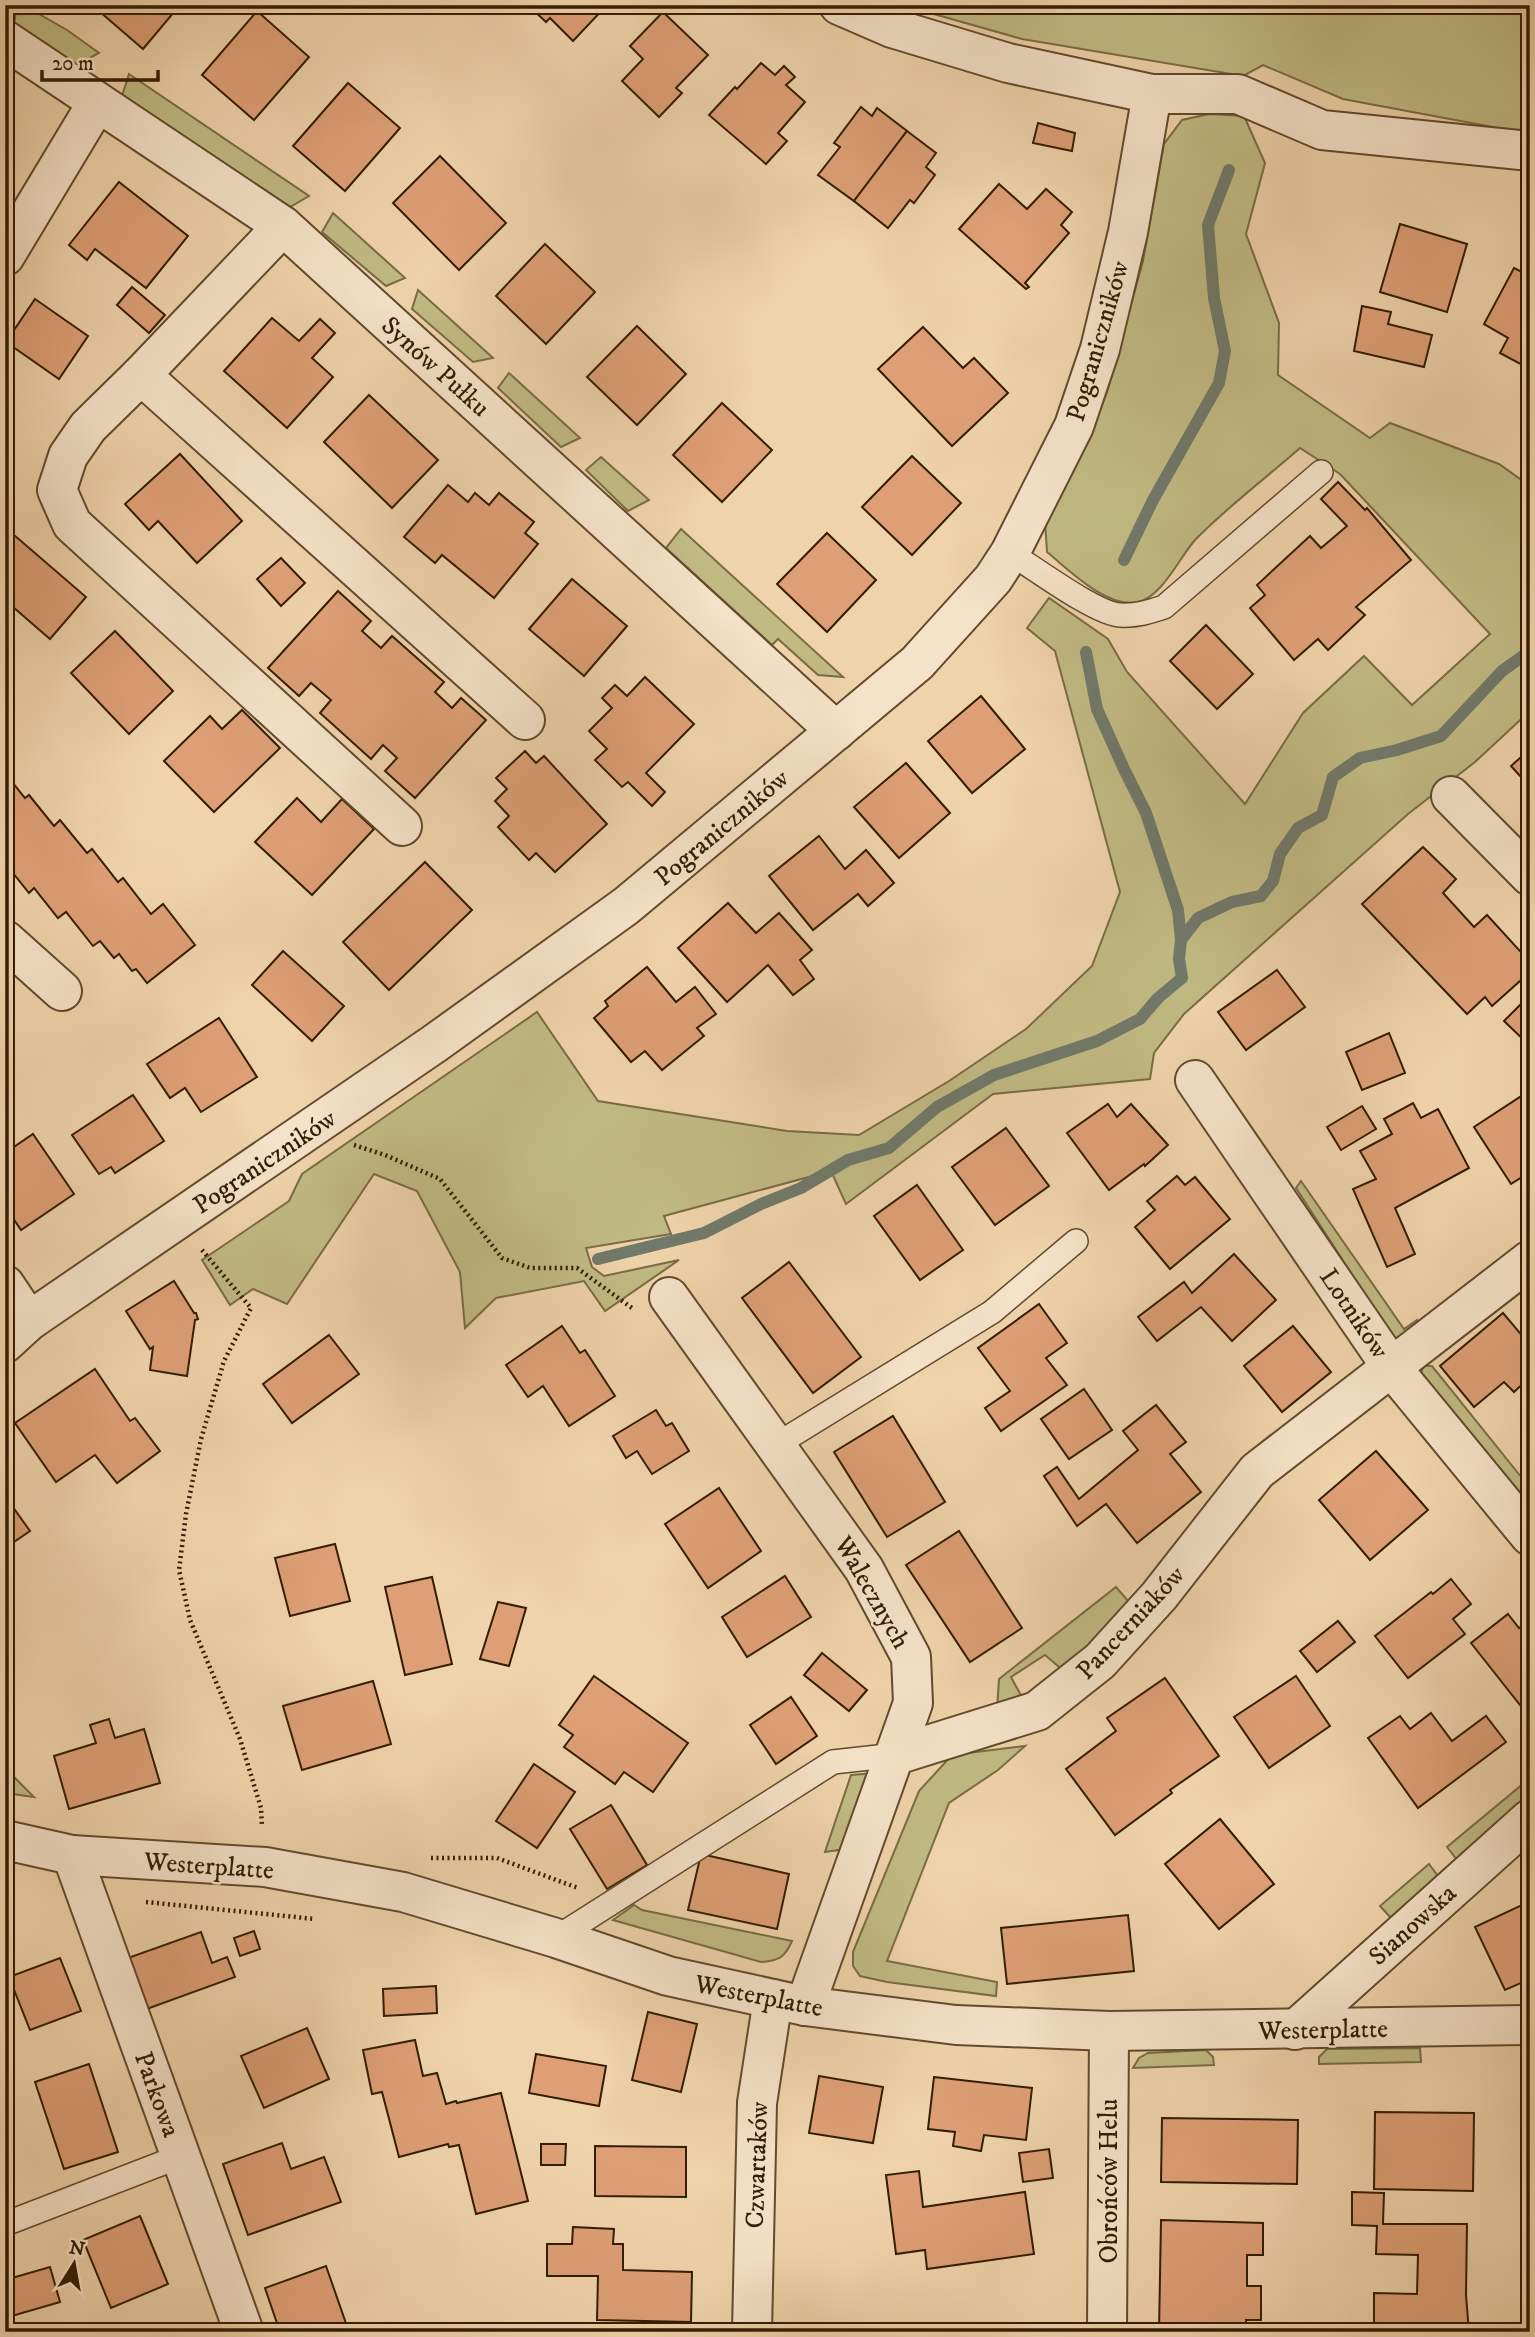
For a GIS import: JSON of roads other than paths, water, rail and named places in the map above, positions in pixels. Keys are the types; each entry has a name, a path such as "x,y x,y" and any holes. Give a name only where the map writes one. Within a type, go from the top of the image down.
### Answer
{"street":[{"path":"839,5 892,27 1008,63 1152,94 1238,94 1322,130 1530,151"},
{"name":"Synów Pułku","path":"5,40 283,226 836,731"},
{"name":"Pograniczników","path":"17,1332 434,1044 626,906 917,663 993,579 1010,552 1074,426 1100,349 1128,232 1152,94"},
{"path":"5,256 97,103"},
{"path":"283,226 141,375 88,426 68,456 57,490 72,524 402,826"},
{"path":"141,375 525,720"},
{"path":"1451,796 1530,876"},
{"path":"5,940 62,991"},
{"name":"Lotników","path":"1195,1080 1392,1368 1530,1536"},
{"name":"Pancerniaków","path":"896,1755 1037,1711 1100,1661 1159,1597 1257,1471 1530,1260"},
{"path":"5,1285 17,1332"},
{"name":"Walecznych","path":"677,1308 864,1569 911,1657 913,1703 896,1755 789,2003"},
{"name":"Sianowska","path":"1295,2030 1530,1819"},
{"name":"Westerplatte","path":"5,1840 72,1855 265,1867 402,1892 556,1938 668,1976 789,2003 956,2025 1109,2031 1530,2025"},
{"name":"Parkowa","path":"72,1855 244,2332"},
{"name":"Czwartaków","path":"752,2332 757,2103 789,2003"},
{"name":"Obrońców Helu","path":"1107,2332 1109,2031"}],"lane":[{"path":"1010,552 1084,600 1117,615 1144,614 1164,607 1321,472"},
{"path":"776,1445 992,1312 1076,1241"},
{"name":"Pancerniaków","path":"556,1938 833,1762 896,1755"},
{"path":"5,2224 181,2156"}],"waterway":[{"path":"1124,560 1153,500 1219,383 1225,351 1214,298 1208,225 1229,170"},
{"path":"598,1259 704,1233 761,1204 801,1188 848,1160 889,1148 937,1107 994,1075 1097,1041 1140,1019 1158,998 1182,978 1179,959 1181,940 1198,918 1232,902 1261,896 1273,881 1280,854 1298,828 1322,815 1333,777 1360,758 1441,736 1502,671 1530,651"},
{"path":"1086,652 1097,709 1146,813 1178,910 1181,940"}]}
